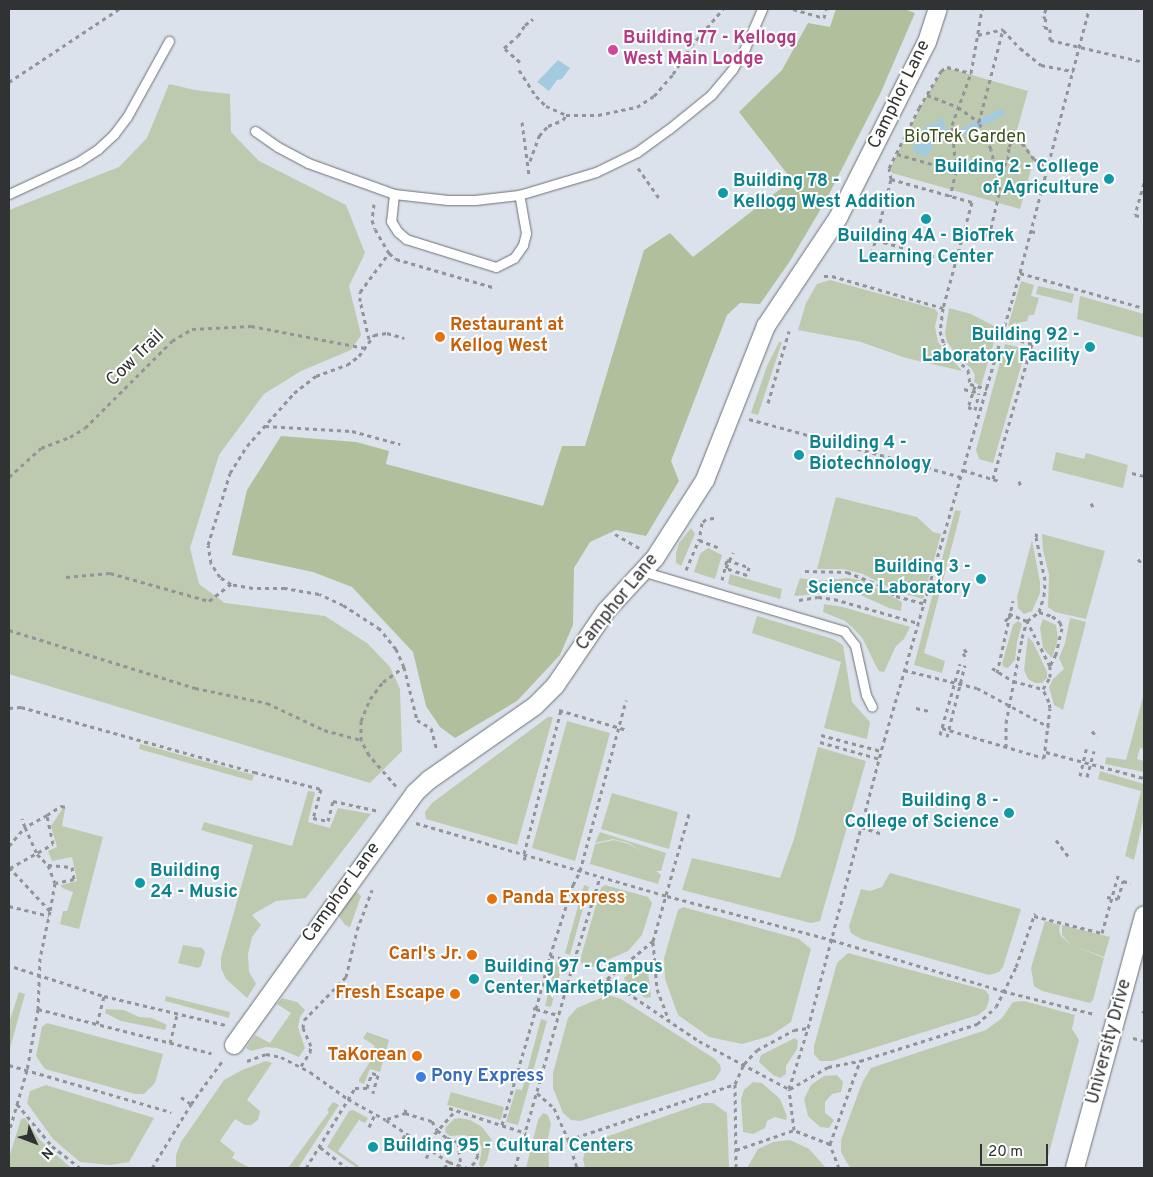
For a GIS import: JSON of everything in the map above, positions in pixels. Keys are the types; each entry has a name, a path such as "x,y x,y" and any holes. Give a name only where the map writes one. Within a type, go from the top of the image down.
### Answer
{"street":[{"name":"Camphor Lane","path":"234,1045 415,793 429,780 535,706 555,686 606,611 645,572 705,480 766,326 838,218 926,42 938,9"},
{"name":"University Drive","path":"1075,1168 1144,915"}],"lane":[{"path":"255,131 278,147 308,163 394,194 448,200 475,200 519,195 596,172 637,152 669,129 710,95 732,70 745,48 762,9"},
{"path":"9,194 78,162 98,150 127,117 169,41"},
{"path":"394,194 392,221 398,232 406,239 496,267 514,258 523,245 526,233 519,195"},
{"path":"645,572 784,612 844,632 855,644 866,695 872,707"}],"path":[{"path":"9,82 119,9"},
{"path":"519,70 536,96 546,106 566,115 616,113 638,107 654,96 674,74 691,46 723,9"},
{"path":"793,9 824,18 826,9"},
{"path":"950,196 956,171 952,125 971,73 982,9"},
{"path":"1046,9 1043,17 1046,18 1044,27 1050,29 1050,40 1144,62"},
{"path":"794,1130 789,1089 832,940 881,751 918,623 926,604 1003,335 1089,9"},
{"path":"520,62 504,48 533,19"},
{"path":"978,35 1003,29"},
{"path":"1003,29 1020,48 1041,65 1073,71"},
{"path":"989,236 1000,190 996,169 979,122 1003,29"},
{"path":"870,261 891,179 889,168 927,95 941,72 948,67 971,73"},
{"path":"927,95 958,107 979,122"},
{"path":"529,164 539,136 548,126 563,120 566,115"},
{"path":"522,122 531,175 522,177"},
{"path":"996,169 1004,166 1008,160 1011,142 1016,140 1022,143 1034,158 1048,167"},
{"path":"896,154 956,171"},
{"path":"638,168 660,200"},
{"path":"891,179 972,202 943,308 940,330 944,344 950,353 968,370 969,382 974,386 987,389"},
{"path":"1144,183 1135,215 1144,217"},
{"path":"962,228 1000,239"},
{"path":"1031,231 1038,233"},
{"path":"876,240 955,262"},
{"path":"369,340 360,301 360,292 389,253"},
{"path":"1020,273 1144,308"},
{"path":"822,276 832,276 943,308"},
{"name":"Cow Trail","path":"9,477 40,448 70,437 85,428 172,341 192,329 251,326 366,348"},
{"path":"768,403 790,327"},
{"path":"404,338 387,334 374,335 359,356 347,365 316,376 303,384 247,446 230,473 208,545 211,563 220,577 231,584 253,588 285,588 320,594 344,605 380,630 396,650 404,667 416,720 430,728 438,754"},
{"path":"993,479 1032,344 1003,335"},
{"path":"964,389 980,393 975,410 968,407 974,386"},
{"path":"760,423 962,477"},
{"path":"264,426 352,431 400,444"},
{"path":"964,470 1000,481"},
{"path":"1132,472 1144,476"},
{"path":"1019,481 1022,487"},
{"path":"1091,503 1094,509"},
{"path":"683,584 699,540 702,523 706,518 714,518"},
{"path":"1006,747 1008,707 1027,621 1038,612 1044,596 1045,580 1036,537 1037,530"},
{"path":"616,534 642,549"},
{"path":"699,540 720,548"},
{"path":"717,594 728,560 749,567 747,575 726,568 733,553"},
{"path":"1138,559 1142,565"},
{"path":"804,571 847,572 877,584 896,596 926,604"},
{"path":"66,577 110,573 208,601 231,584"},
{"path":"784,612 788,598 796,600 818,598 853,604 918,623"},
{"path":"997,673 1012,613 1013,601"},
{"path":"1008,610 1027,621 1050,666"},
{"path":"1038,612 1052,616 1060,622 1062,628 1056,654 1050,666 1050,677 1042,689"},
{"path":"1004,621 1012,613"},
{"path":"9,630 195,688 267,703 324,730 361,740"},
{"path":"967,659 963,651 968,654"},
{"path":"940,735 960,664"},
{"path":"947,737 965,665"},
{"path":"399,790 369,755 361,740 361,721 370,699 383,682 404,667"},
{"path":"942,728 1044,758 1049,727 1049,702 1042,689 1013,681 997,673 992,668"},
{"path":"904,670 977,688 1008,707 1049,727"},
{"path":"502,1125 550,956 573,885 580,871 626,700"},
{"path":"525,860 524,854 563,701"},
{"path":"9,708 21,707 321,789 314,818 328,821 334,801 383,812"},
{"path":"916,708 929,711"},
{"path":"555,710 561,710 626,730"},
{"path":"1092,730 1097,737"},
{"path":"821,735 881,751"},
{"path":"820,742 880,759"},
{"path":"1080,776 1086,749"},
{"path":"1087,777 1094,751"},
{"path":"1046,752 1144,778"},
{"path":"9,846 25,827 61,806 66,807"},
{"path":"670,1021 657,990 653,941 690,810"},
{"path":"47,815 53,844 9,868 50,911"},
{"path":"9,1132 27,1070 38,1010 40,958 54,883 48,865 37,854 22,819"},
{"path":"409,822 667,896 832,940 1003,991 1094,1014"},
{"path":"861,827 882,834"},
{"path":"1056,840 1068,856"},
{"path":"48,865 72,867 74,879 54,883"},
{"path":"789,1089 828,1067 860,1061 977,1024 996,1007 1016,967 1035,914 1102,933 1119,872"},
{"path":"515,1168 600,877"},
{"path":"1107,897 1118,899 1123,881 1131,883"},
{"path":"300,1066 310,1052 311,1046 303,1028 304,1020 346,977 357,930 374,885"},
{"path":"9,906 49,916"},
{"path":"568,987 607,979 653,941"},
{"path":"550,956 574,961"},
{"path":"14,968 40,978 104,996 231,1026"},
{"path":"607,979 699,1041 789,1089"},
{"path":"97,1024 104,996"},
{"path":"534,1009 559,1016"},
{"path":"38,1010 212,1053"},
{"path":"170,1042 177,1014"},
{"path":"736,1168 734,1084 744,1064 757,1050 794,1030 808,1028"},
{"path":"1134,1038 1144,1041"},
{"path":"152,1168 191,1104 234,1045"},
{"path":"238,1064 266,1054 281,1057 300,1066 348,1099 386,1120 449,1162 468,1168 475,1162 478,1155 474,1146 467,1140 458,1142 437,1130 432,1121 433,1117"},
{"path":"222,1060 230,1062"},
{"path":"839,1168 830,1144 860,1061"},
{"path":"9,1065 171,1112"},
{"path":"306,1168 355,1088 367,1088 372,1072 378,1075 373,1093"},
{"path":"568,1140 734,1084"},
{"path":"537,1093 554,1108 568,1140 577,1168"},
{"path":"181,1097 191,1104"},
{"path":"17,1104 52,1146 80,1168"},
{"path":"405,1113 406,1108"},
{"path":"449,1108 526,1133"},
{"path":"416,1151 456,1110"},
{"path":"418,1117 419,1112"},
{"path":"386,1120 405,1113 432,1121"},
{"path":"369,1127 375,1114"},
{"path":"736,1150 794,1130 830,1144"},
{"path":"398,1144 406,1134"},
{"path":"458,1142 461,1166"},
{"path":"319,1147 347,1168"},
{"path":"426,1158 431,1150"},
{"path":"444,1168 449,1162"}],"shaded area":[{"path":"9,9 1144,9 1144,1168 9,1168"}],"green space":[{"path":"836,9 904,9 915,13 881,92 825,202 790,261 760,304 740,303 727,315 671,461 679,481 646,536 616,530 590,542 574,568 573,625 560,655 517,701 455,738 440,727 426,706 413,652 352,587 313,572 232,555 247,490 281,436 356,442 389,451 386,464 543,506 562,446 585,446 644,250 670,233 693,257 792,180 739,112 782,70 808,23 830,27"},
{"name":"BioTrek Garden","path":"948,68 1028,91 1017,130 1034,159 1020,209 892,173 890,168 922,104 941,72"},
{"path":"169,84 195,90 230,94 231,132 259,161 346,205 365,253 349,286 361,335 351,350 301,371 264,394 219,455 190,548 199,584 225,603 325,616 367,643 390,667 400,689 402,751 370,783 9,674 9,210 119,167 147,138"},
{"path":"830,280 935,309 938,313 935,327 938,342 962,371 906,358 861,342 798,330 806,303 817,284"},
{"path":"1021,281 1034,285 1031,296 1039,298 1034,315 1029,315 1027,321 1018,323 1015,328 1008,326"},
{"path":"1038,286 1074,294 1072,303 1036,294"},
{"path":"1080,296 1144,314 1144,338 1077,319"},
{"path":"949,308 971,314 998,328 981,386 974,382 975,375 971,368 958,357 947,342 945,333"},
{"path":"779,342 782,342 758,415 751,413 767,366"},
{"path":"1005,344 1026,349 993,463 979,459 976,450"},
{"path":"1056,452 1084,459 1086,453 1128,465 1123,488 1052,470"},
{"path":"836,497 917,517 933,532 941,534 923,599 898,592 863,574 843,569 817,569"},
{"path":"955,510 961,511 924,653 945,661 942,673 914,665"},
{"path":"691,528 695,534 681,566 676,563 676,553 679,543"},
{"path":"1042,534 1105,551 1086,619 1055,612 1048,607 1049,575 1043,550"},
{"path":"1032,540 1040,582 1040,593 1032,611 1024,614 1018,608 1017,597"},
{"path":"708,548 722,555 715,579 694,572 700,554"},
{"path":"730,574 782,589 780,599 728,584"},
{"path":"800,578 818,581 848,578 863,581 902,602 901,611 889,608 856,593 841,592 794,596"},
{"path":"824,604 843,607 910,627 904,639 896,646 884,672 879,671 863,639 845,621 823,612"},
{"path":"757,616 833,639 843,645 852,702 870,722 867,739 824,728 841,662 752,633"},
{"path":"1070,618 1086,622 1063,710 1054,705 1049,687 1053,679 1064,669 1059,658 1065,643"},
{"path":"1043,619 1056,625 1058,639 1052,658 1043,648 1040,628"},
{"path":"1018,621 1022,624 1015,660 1008,668 1004,667 1002,664 1013,625"},
{"path":"1028,637 1033,642 1047,672 1047,678 1042,683 1035,683 1028,679 1024,670"},
{"path":"1144,693 1144,749 1140,748 1137,759 1144,761 1144,772 1105,764 1106,757 1126,760"},
{"path":"548,717 553,717 517,845 426,819 425,812 432,803"},
{"path":"567,721 610,733 575,861 532,848"},
{"path":"140,744 254,775 252,781 139,749"},
{"path":"818,747 866,761 820,921 811,923 682,890 692,858 780,878 794,839"},
{"path":"1100,771 1144,784 1144,816 1134,860 1125,856 1141,791 1098,779"},
{"path":"308,791 315,792 308,822 330,828 338,808 371,814 306,898 276,901 252,915 261,925 252,937 248,954 249,972 256,984 247,998 226,979 221,968 221,958 253,845 201,830 204,822 292,846"},
{"path":"612,793 678,812 669,849 601,829"},
{"path":"63,808 65,809 62,826 103,837 79,929 60,924 63,911 67,911 73,892 62,888 61,885 77,881 72,857 52,861 48,851 57,847 51,826"},
{"path":"600,832 666,853 661,871 656,871 661,875 658,884 590,864 595,844 614,840 629,844 642,852 629,843 613,839 595,843"},
{"path":"890,873 1021,909 1003,967 999,972 989,975 861,939 851,933 849,926 861,889 870,891 882,887"},
{"path":"584,885 589,887 570,955 565,953"},
{"path":"605,885 648,897 652,903 642,935 628,951 592,967 583,966 580,960 601,888"},
{"path":"356,891 361,896 350,927 345,925 338,915"},
{"path":"683,907 799,939 811,949 791,1022 770,1036 742,1044 709,1037 678,1015 665,979 664,958 678,910"},
{"path":"1045,921 1060,925 1059,931 1061,936 1071,945 1062,935 1062,925 1110,937 1104,957 1074,946 1104,958 1093,1000 1090,1003 1042,991 1034,986 1031,968"},
{"path":"183,945 202,948 205,952 201,966 198,968 178,963"},
{"path":"848,953 985,990 989,995 986,1009 978,1015 832,1061 820,1061 814,1054 814,1046 837,963"},
{"path":"556,962 563,964 551,1007 545,1006"},
{"path":"640,963 646,965 648,971 651,997 645,998 626,983 624,978"},
{"path":"19,992 25,994 9,1052 9,1023"},
{"path":"608,995 621,999 715,1059 720,1065 721,1070 718,1075 714,1080 580,1121 571,1120 563,1113 553,1088 553,1073 568,1018 577,1008"},
{"path":"166,996 230,1012 229,1018 165,1001"},
{"path":"282,998 297,1002 305,1010 300,1017 298,1027 305,1048 299,1057 277,1048 266,1047 251,1051 246,1048 255,1035 270,1043 291,1013 277,1004"},
{"path":"1024,1001 1075,1015 1072,1029 1079,1040 1045,1168 850,1168 841,1152 841,1140 862,1083 871,1068 986,1030 1002,1018 1013,1002"},
{"path":"106,1009 124,1010 139,1017 152,1018 167,1025 165,1030 121,1021 105,1013"},
{"path":"541,1019 547,1021 518,1125 506,1122 516,1089 522,1090"},
{"path":"47,1023 163,1054 155,1083 144,1094 135,1094 45,1069 36,1056 42,1027"},
{"path":"367,1032 389,1040 380,1072 370,1069 364,1084 359,1082 359,1079 373,1057 371,1053 375,1046 363,1038"},
{"path":"795,1038 798,1041 797,1049 786,1066 786,1074 780,1078 773,1075 759,1062 761,1055"},
{"path":"266,1061 272,1063 247,1100 260,1111 258,1120 251,1125 245,1125 235,1119 220,1141 235,1153 232,1158 250,1168 176,1168 176,1155 181,1142 224,1080 242,1070"},
{"path":"837,1075 843,1082 841,1092 832,1094 825,1102 825,1113 834,1120 829,1128 820,1127 808,1116 804,1099 811,1085 824,1076"},
{"path":"753,1082 762,1083 780,1099 787,1116 786,1120 775,1117 767,1121 765,1128 753,1134 743,1132 741,1099 744,1090"},
{"path":"46,1085 154,1118 129,1162 110,1165 80,1162 53,1139 27,1103 30,1091"},
{"path":"451,1092 504,1107 501,1120 447,1105"},
{"path":"333,1102 339,1105 298,1168 288,1168 329,1112 327,1110"},
{"path":"703,1103 713,1103 727,1113 729,1168 585,1168 583,1159 585,1151 594,1141"},
{"path":"353,1110 368,1118 365,1123 359,1120 338,1151 359,1166 357,1168 327,1147 349,1111"},
{"path":"543,1113 548,1115 551,1124 548,1138 549,1168 526,1168 538,1120"},
{"path":"25,1118 40,1140 71,1168 9,1168 9,1158 21,1119"},
{"path":"454,1119 470,1120 482,1127 492,1140 487,1161 482,1168 479,1165 482,1148 477,1140 465,1135 450,1136 445,1132 446,1127"},
{"path":"790,1140 809,1149 826,1168 747,1168 758,1149 773,1142"}],"water":[{"path":"558,60 570,68 562,79 557,80 549,91 537,82"},
{"path":"942,117 949,135 933,143 928,156 917,154 912,149 923,129"}],"waterway":[{"path":"949,135 957,134 1001,112"}],"place":[{"name":"Building 77 - Kellogg West Main Lodge","path":"613,50"},
{"name":"Building 2 - College of Agriculture","path":"1109,179"},
{"name":"Building 78 - Kellogg West Addition","path":"723,193"},
{"name":"Building 4A - BioTrek Learning Center","path":"926,219"},
{"name":"Restaurant at Kellog West","path":"440,337"},
{"name":"Building 92 - Laboratory Facility","path":"1090,347"},
{"name":"Building 4 - Biotechnology","path":"799,455"},
{"name":"Building 3 - Science Laboratory","path":"981,579"},
{"name":"Building 8 - College of Science","path":"1009,813"},
{"name":"Building 24 - Music","path":"140,883"},
{"name":"Panda Express","path":"492,899"},
{"name":"Carl's Jr.","path":"472,955"},
{"name":"Building 97 - Campus Center Marketplace","path":"474,979"},
{"name":"Fresh Escape","path":"455,994"},
{"name":"TaKorean","path":"417,1056"},
{"name":"Pony Express","path":"421,1077"},
{"name":"Building 95 - Cultural Centers","path":"373,1147"}]}
